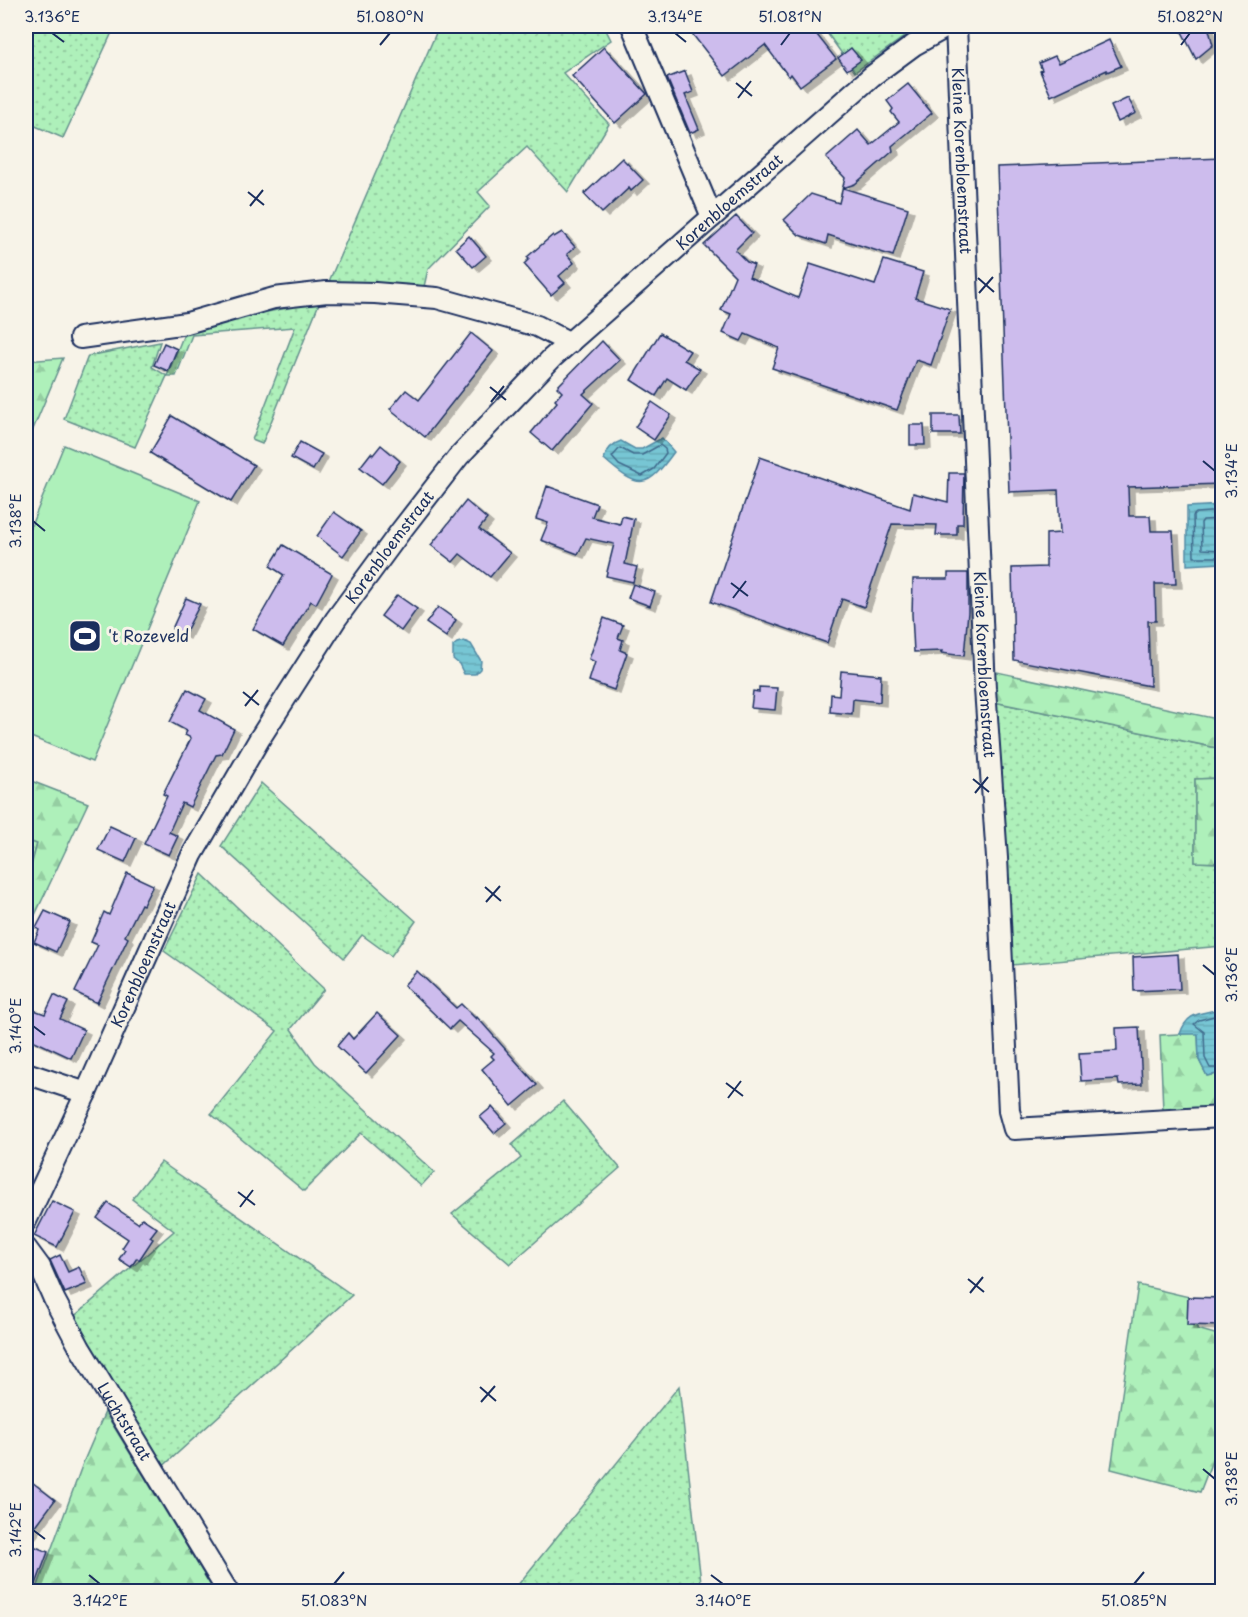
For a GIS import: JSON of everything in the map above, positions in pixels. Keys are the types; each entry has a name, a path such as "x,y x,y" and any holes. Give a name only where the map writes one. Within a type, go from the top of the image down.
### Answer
{"street":[{"path":"632,26 712,217"},
{"name":"Korenbloemstraat","path":"26,1221 192,855 260,738 336,619 459,456 570,343 872,76 914,45 948,26"},
{"name":"Kleine Korenbloemstraat","path":"957,26 986,689 998,870 1009,1111 1014,1129 1222,1117"},
{"path":"80,338 187,322 274,298 327,292 438,298 537,326 570,343"},
{"path":"26,1073 86,1093"},
{"name":"Luchtstraat","path":"26,1248 40,1267 80,1348 228,1592"}],"green space":[{"path":"26,26 115,26 63,138 26,122"},
{"path":"439,26 604,26 611,40 563,73 609,124 568,192 527,147 478,192 490,206 428,269 423,291 327,286"},
{"path":"822,26 913,26 915,29 855,72"},
{"path":"320,301 262,444 252,440 295,327 192,335 176,376 167,376 186,329"},
{"path":"160,342 152,367 167,376 135,447 64,419 88,356"},
{"path":"63,358 26,446 26,361"},
{"name":"'t Rozeveld","path":"64,445 200,501 92,762 26,735 26,538"},
{"path":"992,671 1222,720 1222,749 994,702"},
{"path":"994,702 1222,749 1222,778 1195,779 1195,862 1222,863 1222,946 1012,965"},
{"path":"1222,778 1222,863 1195,862 1195,779"},
{"path":"26,779 88,803 26,934 26,884 37,844 26,840"},
{"path":"261,783 416,921 391,956 362,935 344,958 221,846"},
{"path":"26,840 37,844 26,884"},
{"path":"202,874 324,989 291,1029 315,1063 434,1172 421,1186 361,1133 304,1191 211,1114 277,1031 164,951"},
{"path":"1198,1033 1199,1060 1207,1076 1222,1073 1222,1107 1163,1111 1160,1035"},
{"path":"563,1101 620,1168 510,1264 452,1214 521,1158 512,1145"},
{"path":"161,1162 352,1295 160,1469 70,1320 174,1231 132,1199"},
{"path":"1138,1285 1202,1300 1197,1329 1222,1336 1222,1435 1200,1492 1111,1469"},
{"path":"679,1386 702,1591 513,1591"},
{"path":"105,1412 214,1591 36,1591 83,1463"}],"water":[{"path":"662,438 674,452 649,479 635,481 626,477 604,459 610,448 621,441 635,449 642,449"},
{"path":"1222,505 1222,563 1187,565 1187,507"},
{"path":"464,641 471,644 481,661 480,669 475,674 464,674 459,664 453,659 453,646"},
{"path":"1222,1008 1222,1073 1207,1076 1199,1060 1198,1034 1180,1034 1183,1026 1192,1017"}],"building":[{"path":"686,26 810,26 836,59 800,86 791,74 789,77 765,45 725,76"},
{"path":"1179,26 1208,26 1213,45 1196,59"},
{"path":"1109,40 1121,66 1107,72 1107,70 1051,96 1039,63 1055,56 1059,63"},
{"path":"604,47 647,94 615,123 572,76"},
{"path":"851,48 861,60 847,70 838,58"},
{"path":"685,71 693,92 685,95 699,129 690,133 667,78"},
{"path":"908,84 932,113 892,146 893,151 855,184 843,188 908,208 893,256 828,235 826,244 799,235 784,220 811,194 839,203 845,178 826,158 858,130 871,145 899,122 891,112 893,109 887,101"},
{"path":"1128,98 1136,113 1118,122 1111,106"},
{"path":"622,158 643,180 631,191 629,188 602,213 584,194"},
{"path":"1222,158 1222,484 1128,487 1129,516 1150,516 1151,531 1173,531 1176,584 1155,584 1156,621 1148,621 1150,686 1014,660 1012,568 1046,567 1046,534 1060,533 1058,490 1009,492 997,167"},
{"path":"736,216 752,233 735,250 747,262 754,265 749,277 798,298 810,264 875,285 884,260 923,272 915,298 950,309 931,365 916,360 897,410 772,368 779,348 745,334 741,341 723,333 731,314 721,310 735,276 704,245"},
{"path":"562,232 575,247 567,254 574,263 559,276 565,283 551,295 524,264 529,259 527,257 553,235 554,237"},
{"path":"469,236 486,256 473,267 456,248"},
{"path":"471,333 493,351 425,437 390,409 406,390 419,400"},
{"path":"660,333 690,351 684,360 700,369 686,390 667,378 656,396 631,380"},
{"path":"602,341 620,360 583,394 593,403 552,451 531,433 557,402 555,400 562,392 557,387"},
{"path":"164,343 177,349 168,371 154,365"},
{"path":"652,402 671,415 654,440 635,427"},
{"path":"933,415 959,415 960,434 933,434"},
{"path":"172,416 254,465 231,502 150,453"},
{"path":"910,425 924,425 925,445 910,445"},
{"path":"300,442 322,454 313,470 291,458"},
{"path":"381,445 400,461 382,484 360,467"},
{"path":"760,457 910,509 913,493 948,502 949,473 964,473 963,524 957,524 957,535 936,535 937,525 892,524 864,607 842,599 827,643 711,602"},
{"path":"547,486 597,504 592,517 620,524 622,516 634,519 625,564 637,567 633,582 606,576 614,544 586,538 578,554 541,540 548,523 536,519"},
{"path":"466,501 487,519 479,529 510,553 490,577 460,554 453,562 431,545"},
{"path":"334,512 361,531 343,556 317,536"},
{"path":"283,545 332,574 316,604 311,601 283,646 253,629 284,575 270,566"},
{"path":"948,573 968,573 968,612 964,656 941,653 942,651 914,652 913,579 948,579"},
{"path":"633,584 655,592 650,606 628,598"},
{"path":"397,595 417,609 401,631 381,616"},
{"path":"186,598 200,604 184,635 172,629"},
{"path":"438,607 456,620 446,637 426,623"},
{"path":"604,618 623,625 618,638 623,640 620,650 627,653 614,690 589,681 595,662 589,659"},
{"path":"841,671 881,675 880,702 853,699 852,714 830,712 831,694 839,695"},
{"path":"759,687 777,688 775,710 751,708 753,691 759,692"},
{"path":"187,689 206,699 200,710 234,729 222,754 216,755 190,807 182,803 169,832 178,836 169,855 144,844 167,796 163,794 191,738 185,735 187,731 170,722"},
{"path":"110,826 136,838 125,862 98,850"},
{"path":"127,873 153,885 125,936 128,938 97,1003 75,992 98,945 91,942 104,912 109,915"},
{"path":"45,911 70,922 56,952 34,942 39,930 36,928"},
{"path":"1178,954 1180,989 1134,991 1133,957"},
{"path":"417,971 456,1008 461,1004 476,1019 477,1017 537,1085 512,1106 482,1069 494,1059 491,1056 494,1053 458,1021 450,1029 404,985"},
{"path":"54,995 68,1002 60,1019 84,1030 71,1058 26,1037 26,1007 45,1014"},
{"path":"377,1013 401,1035 366,1073 337,1046 348,1033 353,1039"},
{"path":"1139,1027 1142,1084 1119,1085 1118,1079 1081,1081 1079,1053 1117,1051 1116,1028"},
{"path":"492,1107 506,1123 494,1133 480,1117"},
{"path":"52,1201 75,1212 57,1247 34,1236"},
{"path":"108,1203 138,1223 142,1218 157,1228 150,1237 153,1239 139,1260 137,1258 131,1267 119,1259 128,1239 97,1218"},
{"path":"60,1255 68,1272 79,1267 87,1284 65,1293 50,1260"},
{"path":"1188,1297 1222,1298 1222,1326 1187,1325"},
{"path":"32,1482 55,1500 26,1539 26,1492"},
{"path":"26,1543 48,1552 33,1592 26,1592"}],"place":[{"name":"'t Rozeveld","path":"85,636"}]}
